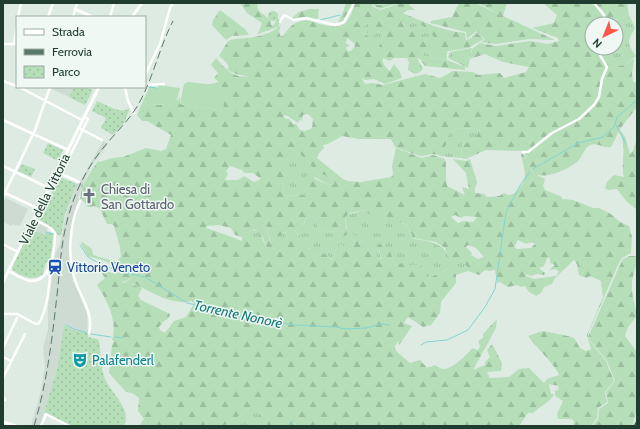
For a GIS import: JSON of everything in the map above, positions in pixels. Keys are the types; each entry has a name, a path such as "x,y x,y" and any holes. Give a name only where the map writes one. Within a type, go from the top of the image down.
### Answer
{"street":[{"path":"18,16 22,3"},
{"path":"48,16 53,3"},
{"path":"73,16 77,3"},
{"path":"110,16 114,3"},
{"path":"133,16 142,3"},
{"path":"146,73 160,44 170,8 173,3"},
{"path":"280,22 283,16 294,20 306,18 338,25 344,22 354,3"},
{"path":"594,3 604,16"},
{"path":"75,9 91,16"},
{"path":"3,44 16,44"},
{"path":"523,152 528,152 552,133 579,119 597,101 602,79 607,67 601,56"},
{"path":"3,80 16,85"},
{"path":"146,85 164,84"},
{"path":"22,88 82,120"},
{"path":"3,197 4,192 33,133 50,88"},
{"name":"Viale della Vittoria","path":"61,174 82,130 99,88"},
{"path":"125,88 128,101 134,113"},
{"name":"Viale della Vittoria","path":"3,282 82,120 86,117"},
{"path":"3,120 68,150"},
{"path":"79,128 102,140"},
{"path":"3,166 49,188"},
{"path":"57,172 79,182"},
{"path":"4,192 39,209"},
{"path":"80,201 73,225 71,256 76,283 90,315 89,333"},
{"path":"8,271 33,281 40,279 46,272 52,258 54,232 49,227 34,219"},
{"path":"3,244 18,252"},
{"path":"3,314 17,314 36,324 41,320 47,301 50,275 46,272"},
{"path":"3,348 17,318"},
{"path":"3,378 24,334"},
{"path":"3,357 11,361"},
{"path":"3,396 4,400"},
{"path":"42,426 46,414 69,426"},
{"path":"3,422 16,426"}],"shaded area":[{"path":"52,88 74,88 69,97"},
{"path":"103,141 108,144 92,165 78,198 80,200 70,242 73,282 75,282 87,313 88,333 73,330 64,325 58,365 40,426 31,426 41,391 45,366 43,348 48,329 48,302 53,270 51,269 51,265 54,265 55,254 60,244 66,214 76,188 75,186 81,180"},
{"path":"6,198 28,209 20,226 14,225 14,222 12,226 3,222 3,203"},
{"path":"36,222 48,228 44,235 33,230"}],"green space":[{"path":"240,3 257,3 258,10 271,21 271,25 274,25 278,18 280,22 278,27 258,34 262,23 247,13"},
{"path":"346,3 353,3 343,22 337,24 343,12"},
{"path":"355,3 373,3 372,6 380,10 401,3 407,3 415,10 408,10 403,13 441,28 465,33 466,40 471,38 476,32 484,39 468,48 442,52 422,51 423,56 447,60 465,67 465,70 425,66 420,59 417,58 423,69 415,74 408,70 409,62 407,58 394,58 390,61 383,58 383,63 387,68 390,71 394,64 400,72 402,78 385,84 374,79 365,80 361,77 365,84 372,83 383,85 425,74 440,78 453,71 473,72 478,75 500,73 504,78 526,72 529,67 503,62 485,54 470,59 472,49 480,43 496,46 530,41 548,44 559,41 558,38 532,28 554,23 557,15 543,3 593,3 603,14 603,16 584,16 584,56 599,56 606,67 604,76 608,68 624,65 633,59 634,60 632,74 633,82 637,83 637,107 620,129 611,147 595,144 590,145 579,160 570,167 551,175 535,174 545,179 543,186 545,190 562,197 562,199 573,200 593,208 599,208 611,214 620,222 629,226 632,237 631,253 622,258 618,265 588,334 590,341 606,361 614,381 605,392 607,402 598,408 597,418 591,426 573,426 574,422 572,419 558,419 557,414 563,401 555,396 555,390 557,391 559,386 549,384 551,394 554,394 553,397 533,413 528,413 519,426 256,426 261,411 253,406 224,426 139,426 144,419 138,411 139,398 132,393 126,392 109,373 112,346 114,341 112,340 114,326 113,318 108,304 97,285 105,278 95,263 111,273 124,272 105,261 88,256 81,244 82,242 92,249 93,255 116,262 121,257 120,247 114,226 112,224 107,224 100,209 95,206 88,207 82,199 81,192 84,183 98,161 100,162 112,158 123,157 146,148 161,151 166,149 171,135 147,121 142,121 137,115 143,101 156,105 165,104 178,100 180,96 180,104 223,111 206,85 219,82 214,78 218,73 211,65 216,58 226,69 234,75 244,77 249,76 238,74 227,69 229,67 226,62 219,56 228,41 266,34 275,30 281,24 279,32 281,37 290,27 303,20 309,20 325,25 338,26 342,25 349,18","holes":["413,22 420,24 426,28 434,38 431,43 427,42 421,36 423,30 418,30 416,25 413,30 409,31 402,23","368,24 370,27 367,28 367,33 371,30 375,36 378,31 385,32 378,49 368,36 360,29","347,38 354,43 355,46 351,51 347,51 346,47 350,46 346,43","308,114 313,119 312,128 305,131 300,130 296,124 293,124 289,119 286,119 283,116 286,115 298,123 300,119 302,121 303,115","478,128 476,137 462,145 461,158 466,159 486,150 524,151 527,161 523,154 521,154 525,176 523,183 518,190 511,195 504,193 499,196 487,197 484,194 475,193 477,182 470,159 466,161 453,159 466,173 469,189 462,187 465,195 447,186 445,159 433,155 422,158 396,148 392,166 393,175 391,177 361,182 343,179 317,158 319,153 324,148 323,145 328,144 342,136 359,139 391,139 395,147 414,154 422,156 432,154 440,155 446,145 449,132 456,129","299,153 309,162 315,172 329,177 335,184 328,185 307,175 305,177 309,193 303,195 285,196 284,179 291,160","230,166 242,170 244,173 253,173 261,179 254,182 244,176 238,180 225,180 228,174 226,171","364,210 376,219 395,225 401,222 403,223 409,228 413,238 436,242 445,248 449,258 463,261 467,267 456,275 452,268 427,279 423,267 417,265 409,266 406,261 395,266 390,251 382,243 377,245 382,259 377,258 378,249 375,244 362,241 350,233 349,236 355,242 354,246 350,249 340,244 332,255 332,259 326,253 314,256 312,248 307,250 307,244 294,230 289,232 286,238 285,250 279,252 271,246 268,233 262,225 275,229 277,236 280,236 287,231 303,226 305,220 313,216 315,217 319,230 338,232 339,237 347,235 345,217 350,213","455,215 461,218 464,216 477,217 473,222 463,221 458,223 451,217","219,225 231,228 235,235 242,237 242,241 206,228 207,226","254,229 258,231 259,236 263,238 267,248 263,249 246,239 246,233","518,240 526,244 533,242 535,244 531,248 517,249 514,247","468,245 476,248 484,257 478,259 471,255 472,253 466,247","547,258 550,258 550,263 555,265 549,270 556,269 559,272 556,276 534,279 526,276 526,274 531,276 537,274 544,275 545,273 539,268 544,266","574,260 577,264 579,275 586,278 590,276 601,281 603,297 587,335 591,349 586,351 580,348 574,338 543,331 528,336 555,367 559,375 547,379 544,383 529,368 519,369 509,377 490,378 487,372 501,371 502,363 492,344 487,350 490,357 485,362 485,365 473,370 496,328 497,319 483,334 483,338 478,341 480,346 478,350 472,348 464,357 451,367 443,369 435,365 427,368 420,360 410,363 396,351 395,346 398,341 399,345 412,326 404,323 408,317 423,327 431,325 440,313 441,302 456,283 456,275 468,271 479,275 485,270 495,270 497,283 500,282 508,287 517,285 521,287 525,286 529,292 536,296 541,293 544,287 552,284 555,278","129,283 134,284 170,300 177,302 192,301 194,304 186,317 174,321 165,333 160,330 159,327 169,318 170,314 141,300 138,296 142,288"]},
{"path":"375,3 378,5 398,3 380,9 373,5"},
{"path":"460,3 475,3 555,40 529,39 496,44 481,42 485,39 476,31 467,39 466,32 430,23 431,21 452,17"},
{"path":"478,3 507,3 503,16"},
{"path":"594,3 627,3 629,15 624,17 624,16 604,16 603,11"},
{"path":"309,9 319,9 318,19 292,18 299,12"},
{"path":"220,10 245,29 249,35 232,36 226,40 212,25 213,20"},
{"path":"273,11 278,16 273,21 268,16"},
{"path":"629,15 635,28 629,44 636,56 624,65 608,69 600,56 624,56 624,17"},
{"path":"402,22 412,22 425,27 434,38 431,43 427,42 413,30 409,31"},
{"path":"368,23 370,27 368,32 370,29 377,33 380,30 385,32 378,49 368,36 360,29"},
{"path":"472,48 468,68 448,58 450,52"},
{"path":"423,50 442,52 448,51 446,55 447,60 423,56 422,54"},
{"path":"188,82 206,84 226,89 223,111 180,104 184,84"},
{"path":"159,85 180,88 176,103 151,105 143,101 150,86 157,88"},
{"path":"74,88 87,88 93,90 85,105 69,97"},
{"path":"97,101 118,110 126,110 130,108 124,123 113,135 101,128 106,118 92,111"},
{"path":"478,128 476,137 462,145 461,158 439,156 446,145 449,132 456,129"},
{"path":"620,130 625,137 630,154 633,151 637,138 636,209 627,202 617,189 608,190 605,188 607,182 614,175 624,177 623,143 619,132"},
{"path":"48,143 63,150 58,161 43,153"},
{"path":"299,153 309,162 315,172 329,177 335,184 328,185 315,177 309,187 309,193 303,195 285,196 283,186 286,172 291,160"},
{"path":"22,164 35,169 31,177 18,171"},
{"path":"60,177 77,184 65,214 61,236 57,234 53,228 38,219"},
{"path":"364,210 386,222 401,222 408,227 414,239 431,242 440,246 450,258 463,261 467,267 456,275 450,268 427,279 423,267 417,265 409,266 406,261 395,266 390,251 377,245 381,258 377,258 377,251 351,233 351,238 355,242 353,248 349,249 340,244 332,255 332,258 330,258 326,253 314,256 311,248 307,250 307,244 295,231 290,232 286,238 286,250 279,252 271,246 269,235 262,225 275,229 284,234 287,231 304,225 305,220 313,216 315,217 319,230 338,232 339,237 347,229 345,217"},
{"path":"30,228 44,235 46,232 54,234 51,256 48,262 46,262 43,274 35,278 22,276 11,268"},
{"path":"252,230 258,231 267,248 263,249 246,240 246,233"},
{"path":"629,256 636,256 632,287 637,315 627,329 625,336 637,352 637,410 632,426 592,426 598,419 599,409 608,403 606,392 615,381 607,361 590,340 589,335 623,259"},
{"path":"381,258 388,266 386,270"},
{"path":"64,325 73,330 88,333 88,337 99,341 103,372 106,382 123,406 126,419 124,426 73,426 44,413 58,365"},
{"path":"253,406 262,411 256,426 224,426"}],"waterway":[{"path":"320,20 340,15"},
{"path":"149,87 157,88"},
{"path":"533,169 578,143 603,137 614,127 617,117 637,100"},
{"path":"616,125 626,144"},
{"path":"421,345 426,342 447,340 468,330 485,307 495,289 506,212 522,182 530,172"},
{"path":"46,232 54,234"},
{"name":"Torrente Nonorè","path":"80,245 88,257 93,260 117,271 145,277 187,303 253,319 295,325 336,327 345,329 366,328 382,324 389,325"},
{"path":"66,325 87,333"},
{"path":"91,334 111,337"},
{"path":"115,337 123,338"},
{"path":"289,426 294,420"}],"tunnel":[{"path":"79,182 85,190 80,201"}],"railway":[{"path":"34,426 39,410 48,361 62,244 71,206 90,166 138,105 148,85 173,21"}],"place":[{"name":"Chiesa di San Gottardo","path":"89,196"},
{"name":"Vittorio Veneto","path":"55,267"},
{"name":"Palafenderl","path":"80,360"}]}
